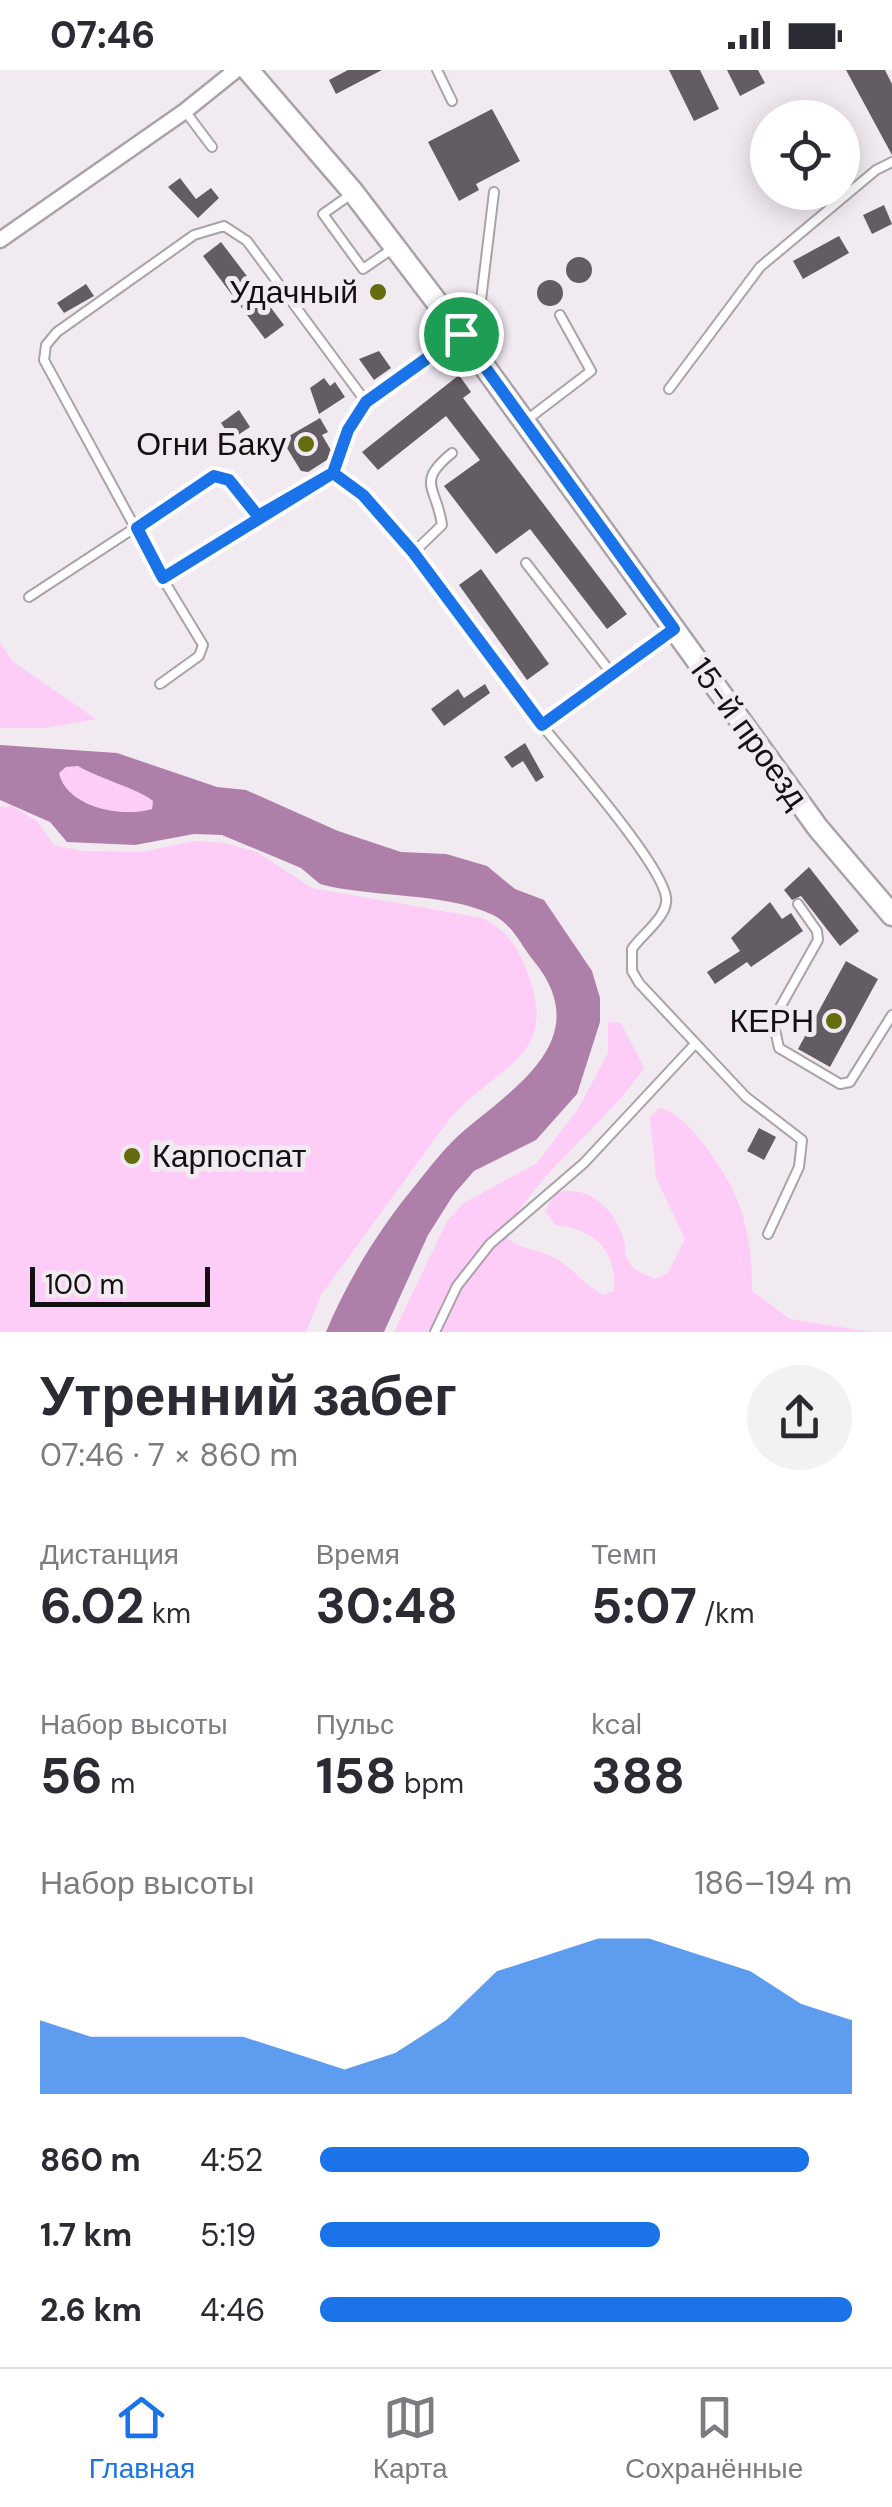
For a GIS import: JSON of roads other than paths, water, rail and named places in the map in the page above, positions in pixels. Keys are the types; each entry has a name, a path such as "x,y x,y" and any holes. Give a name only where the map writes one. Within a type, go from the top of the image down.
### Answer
{"main road":[{"name":"15-й проезд","path":"248,70 354,192 818,828 892,915"}],"street":[{"path":"0,240 185,111 236,70"}],"lane":[{"path":"438,70 452,101"},
{"path":"185,111 212,147"},
{"path":"669,388 760,267 876,170 892,162"},
{"path":"354,192 323,214 363,269 394,247"},
{"path":"163,578 333,473 348,430 366,402 459,331 482,300 494,192"},
{"path":"160,684 199,656 203,645 46,370 46,346 57,332 194,235 224,226 247,241 366,402"},
{"path":"524,422 591,371 560,316"},
{"path":"413,552 442,524 430,480 432,471 452,453"},
{"path":"333,473 363,495 413,552 542,725 635,840 666,897 664,911 632,948 632,971 694,1045 746,1097 802,1140 799,1167 768,1234"},
{"path":"29,597 221,475 258,516"},
{"path":"526,563 612,674"},
{"path":"542,725 674,629"},
{"path":"798,904 817,930 818,940 773,1020 779,1048 840,1084 850,1082 888,1030 892,1015"},
{"path":"435,1332 457,1286 490,1244 584,1163 694,1045"}],"place":[{"name":"Удачный","path":"378,292"},
{"name":"Огни Баку","path":"306,444"},
{"name":"КЕРН","path":"834,1021"},
{"name":"Карпоспат","path":"132,1156"}]}
